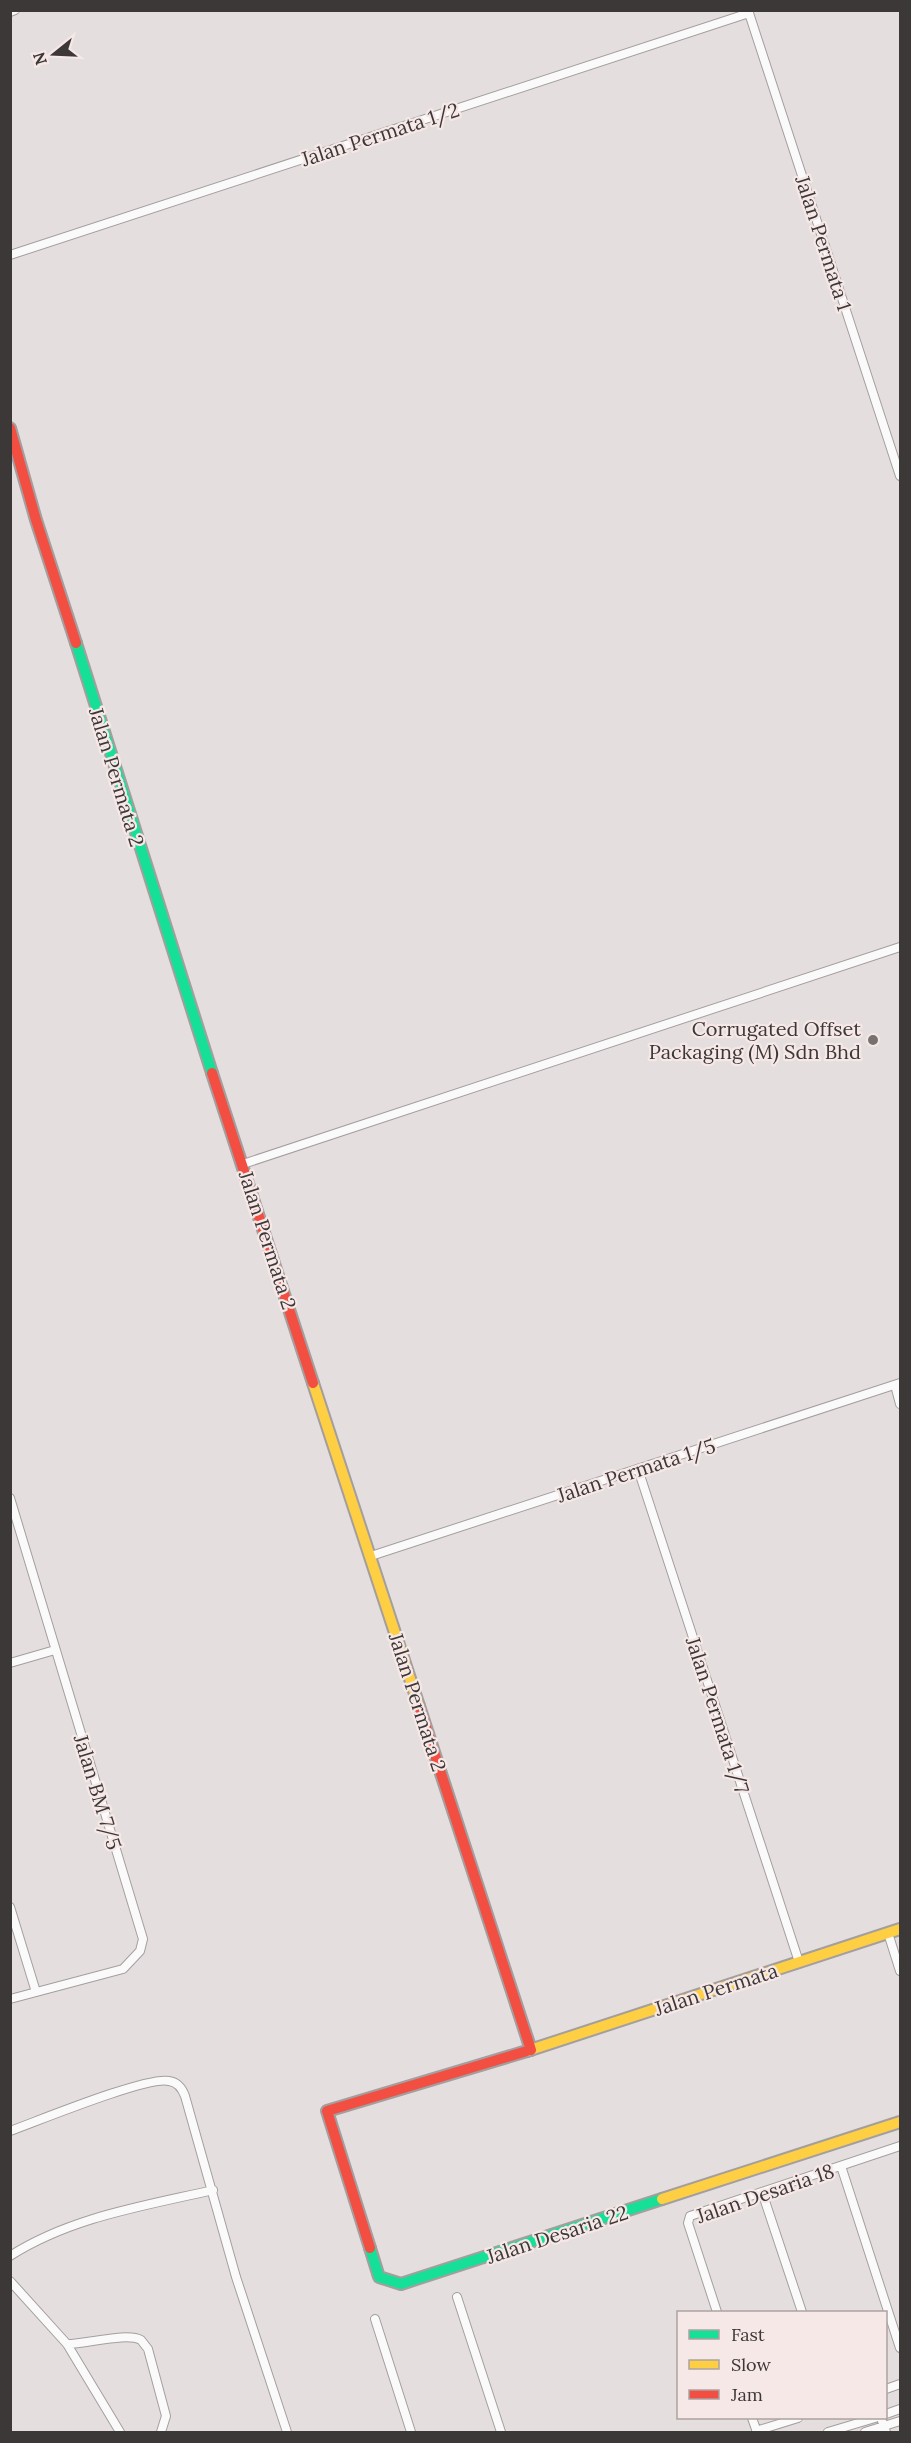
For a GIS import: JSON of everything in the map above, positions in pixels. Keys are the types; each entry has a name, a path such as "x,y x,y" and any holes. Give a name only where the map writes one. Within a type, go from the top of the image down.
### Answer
{"street":[{"path":"10,12 15,10"},
{"name":"Jalan Permata 1/2","path":"10,255 749,12"},
{"name":"Jalan Permata 1","path":"749,12 900,476"},
{"name":"Jalan Permata 2","path":"10,428 36,520 139,848 531,2050"},
{"path":"243,1164 900,947"},
{"path":"897,1384 900,1404"},
{"name":"Jalan Permata 1/5","path":"371,1556 897,1384"},
{"name":"Jalan Permata 1/7","path":"638,1469 799,1962"},
{"name":"Jalan BM 7/5","path":"10,1498 142,1943 138,1954 123,1969 10,2000"},
{"path":"10,1663 55,1650"},
{"path":"10,1907 36,1992"},
{"path":"897,1932 900,1971"},
{"name":"Jalan Permata","path":"327,2111 531,2050 897,1932"},
{"path":"10,2131 131,2088 170,2081 180,2086 213,2190 236,2277 287,2433"},
{"name":"Jalan Desaria 22","path":"327,2111 379,2277 401,2284 900,2122"},
{"name":"Jalan Desaria 18","path":"716,2311 688,2218 900,2146"},
{"path":"841,2166 900,2348"},
{"path":"10,2256 41,2237 69,2226 213,2190"},
{"path":"762,2192 801,2311"},
{"path":"10,2281 67,2344 120,2433"},
{"path":"458,2297 501,2433"},
{"path":"375,2319 411,2433"},
{"path":"67,2344 91,2343 125,2336 141,2340 148,2349 164,2406 166,2420 161,2433"},
{"path":"757,2432 795,2419"},
{"path":"828,2433 872,2419"},
{"path":"865,2433 885,2429 900,2421"}],"traffic: fast":[{"path":"76,643 212,1073"},
{"path":"370,2248 379,2277 401,2284 662,2199"}],"traffic: slow":[{"path":"313,1383 419,1706"},
{"path":"527,2051 900,1929"},
{"path":"662,2199 900,2122"}],"traffic: jam":[{"path":"10,428 36,520 76,643"},
{"path":"212,1073 313,1383"},
{"path":"419,1706 531,2050"},
{"path":"370,2248 327,2111 527,2051"}],"place":[{"name":"Corrugated Offset Packaging (M) Sdn Bhd","path":"873,1040"}]}
